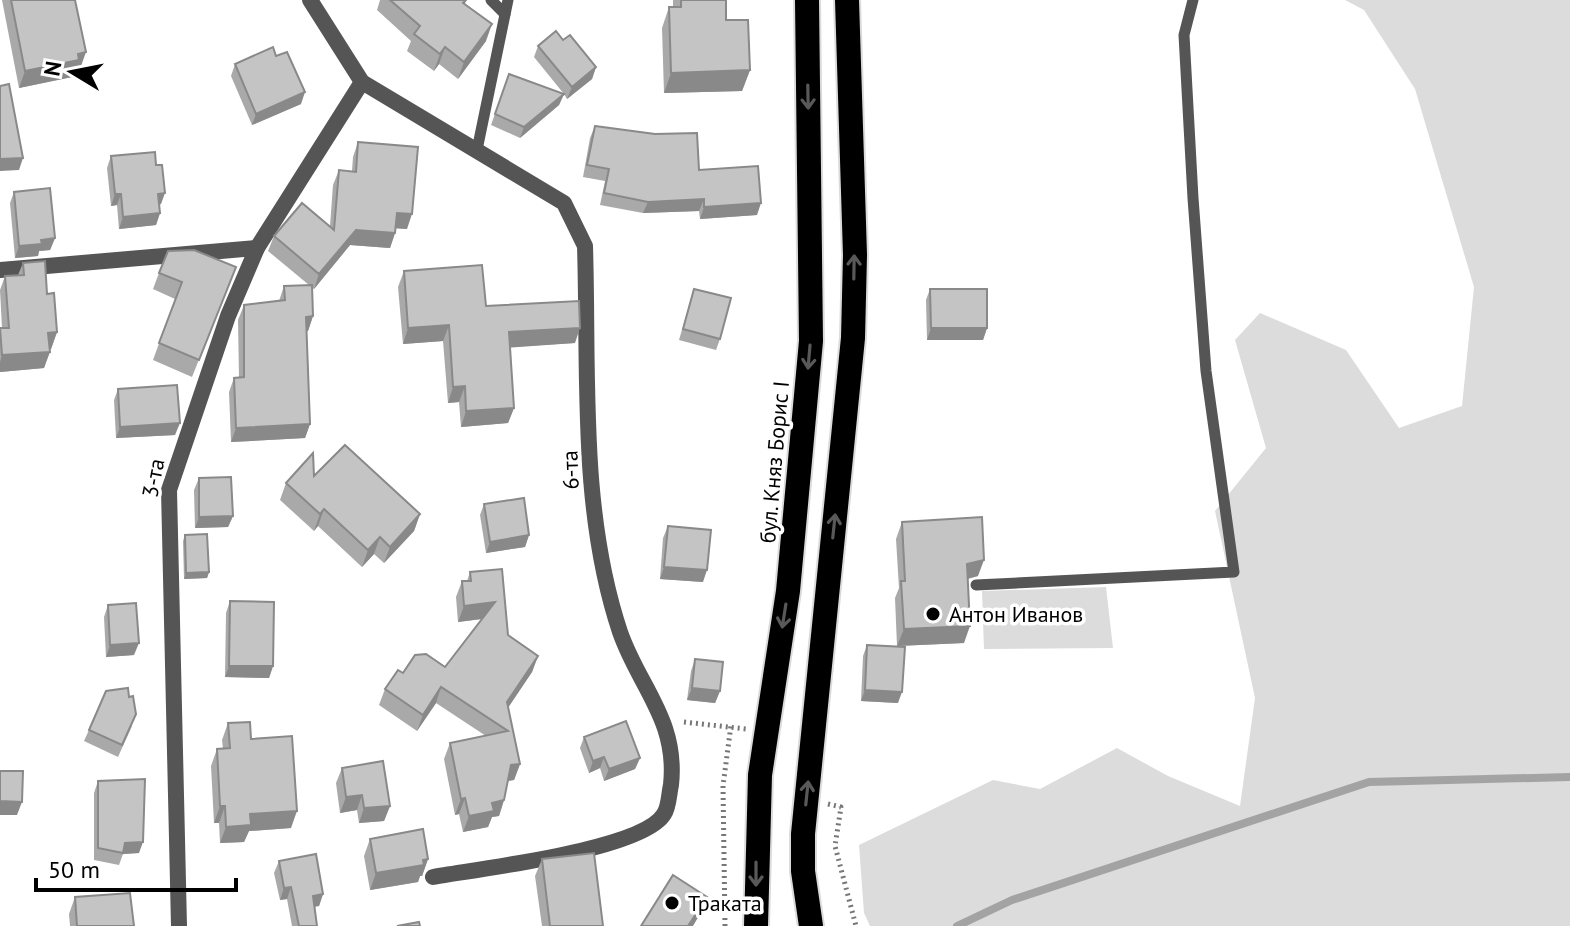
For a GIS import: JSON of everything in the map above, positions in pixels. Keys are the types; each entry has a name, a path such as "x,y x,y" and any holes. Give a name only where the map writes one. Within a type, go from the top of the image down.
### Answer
{"highway":[{"name":"бул. Княз Борис I","path":"756,926 757,827 766,734 788,591 811,341 807,0"},
{"path":"811,926 803,871 803,834 853,338 855,255 847,0"}],"street":[{"name":"6-та","path":"310,0 362,82 564,203 579,227 585,246 593,522 621,633 665,721 672,771 669,795 664,815 643,832 610,845 433,877"},
{"name":"3-та","path":"179,926 169,490 228,316 257,248 362,82"},
{"path":"0,270 257,248"}],"lane":[{"path":"491,0 505,14"},
{"path":"477,150 508,0"},
{"path":"976,585 1234,572 1206,371 1193,198 1184,35 1193,0"}],"path":[{"path":"665,721 731,725 766,734"},
{"path":"725,926 723,786 731,725"},
{"path":"841,807 835,846 856,926"}],"shaded area":[{"path":"1345,0 1570,0 1570,926 870,926 864,913 859,845 993,780 1040,789 1117,748 1168,776 1240,806 1255,698 1215,511 1266,448 1235,340 1260,313 1346,350 1399,428 1462,406 1474,287 1415,89 1364,10"},
{"path":"1106,587 1113,648 984,649 982,591"}],"building":[{"path":"11,0 75,0 86,52 78,54 79,60 25,71"},
{"path":"390,0 466,0 463,3 492,24 464,62 445,47 440,54 414,34 420,26"},
{"path":"681,0 726,0 726,20 748,20 750,70 671,73 669,7 681,7"},
{"path":"556,31 563,40 570,35 596,67 572,87 538,46"},
{"path":"273,47 276,56 287,52 305,92 256,114 235,64"},
{"path":"509,74 564,94 524,127 495,114"},
{"path":"9,84 23,158 0,159 0,86"},
{"path":"595,126 655,134 697,133 699,170 758,166 761,203 704,207 704,199 648,202 604,193 609,169 587,165"},
{"path":"358,142 418,147 412,214 397,213 395,233 356,230 319,274 274,236 302,203 334,230 339,170 356,172"},
{"path":"155,152 156,165 162,165 165,193 158,194 160,213 123,217 121,194 115,194 111,156"},
{"path":"50,188 55,238 41,240 42,244 19,246 14,192"},
{"path":"194,250 236,267 199,360 159,343 182,282 159,273 168,251"},
{"path":"45,261 47,294 54,293 57,332 48,333 50,352 2,355 0,328 9,328 5,276 24,275 23,263"},
{"path":"482,265 486,306 579,301 580,328 509,332 514,408 466,411 465,386 453,387 449,325 408,328 404,271"},
{"path":"312,285 313,316 306,317 310,424 236,428 234,378 244,377 244,305 285,300 284,286"},
{"path":"694,289 731,298 720,339 683,329"},
{"path":"930,289 987,289 987,328 931,328"},
{"path":"177,385 180,423 120,427 118,389"},
{"path":"345,445 420,514 390,547 380,537 368,550 324,509 320,514 286,483 313,453 314,476"},
{"path":"231,477 233,516 199,517 199,478"},
{"path":"524,498 529,535 490,542 484,504"},
{"path":"982,517 984,560 967,564 970,626 904,629 902,522"},
{"path":"668,526 711,530 707,570 664,567"},
{"path":"207,534 209,572 186,573 185,535"},
{"path":"502,569 508,635 538,656 507,702 520,764 511,765 504,800 492,803 494,811 469,816 465,798 461,799 450,743 508,731 441,687 423,715 385,689 398,670 403,673 415,655 426,654 445,667 495,602 464,606 462,581 471,581 470,572"},
{"path":"230,601 274,602 273,666 229,666"},
{"path":"136,603 139,643 110,645 108,605"},
{"path":"867,645 905,647 902,692 865,690"},
{"path":"695,659 723,662 720,691 692,688"},
{"path":"128,688 129,697 133,696 136,714 122,745 89,730 106,691"},
{"path":"626,721 640,758 609,769 604,757 593,761 584,737"},
{"path":"250,722 251,739 292,736 297,811 250,814 251,825 226,827 225,806 220,806 217,749 230,748 228,723"},
{"path":"383,761 390,806 364,808 362,795 346,797 342,768"},
{"path":"0,771 23,771 22,802 0,801"},
{"path":"145,779 143,842 125,843 123,853 98,848 98,781"},
{"path":"423,829 428,859 423,860 424,865 376,873 370,839"},
{"path":"594,853 603,926 550,926 542,859"},
{"path":"316,854 323,894 313,896 317,926 299,926 291,887 284,888 279,861"},
{"path":"673,875 707,897 688,926 641,926"},
{"path":"130,893 134,926 77,926 75,897"},
{"path":"419,922 420,926 397,926"}],"waterway":[{"path":"957,926 1012,900 1369,782 1570,777"}],"place":[{"name":"Антон Иванов","path":"933,614"},
{"name":"Траката","path":"672,903"}]}
